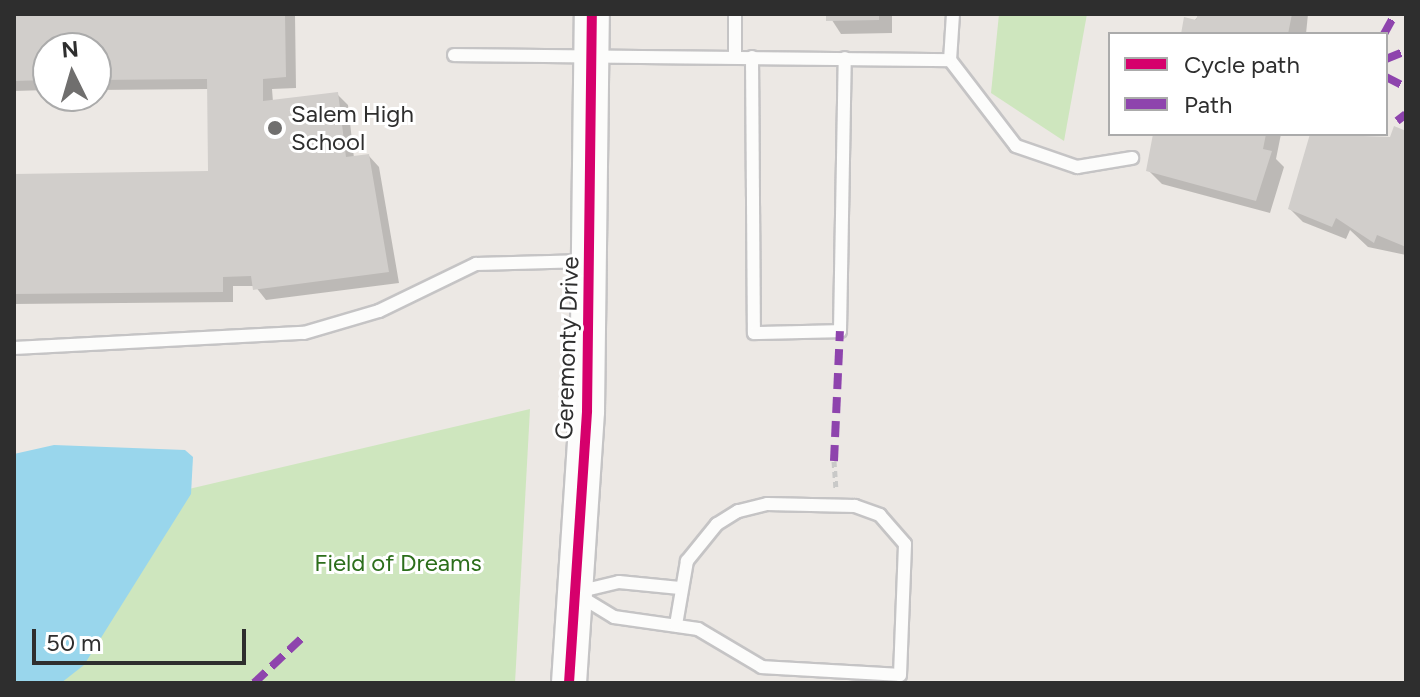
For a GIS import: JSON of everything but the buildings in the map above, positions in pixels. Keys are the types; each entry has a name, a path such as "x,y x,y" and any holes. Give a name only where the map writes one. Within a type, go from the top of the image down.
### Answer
{"street":[{"name":"Geremonty Drive","path":"569,683 590,261 592,14"}],"lane":[{"path":"735,14 735,57"},
{"path":"953,14 950,60 996,127 1036,157 1077,167 1132,158"},
{"path":"454,55 950,60"},
{"path":"752,57 754,333 840,331 845,58"},
{"path":"14,348 304,333 355,321 476,264 590,261"},
{"path":"575,593 614,617 676,625 718,637 762,667 901,679 905,544 880,515 812,503 738,511 701,540 680,588 676,625"},
{"path":"575,593 619,582 680,588"}],"green space":[{"path":"999,14 1087,14 1064,141 991,93"},
{"name":"Field of Dreams","path":"530,409 515,683 14,683 14,530"}],"water":[{"path":"54,445 185,450 193,457 191,494 84,665 61,683 14,683 14,454"}],"marked path":[{"path":"1385,32 1395,14"},
{"path":"1388,58 1406,51"},
{"path":"1388,78 1406,87"},
{"path":"1397,121 1406,114"},
{"path":"834,461 840,331"},
{"path":"254,683 303,637"}],"cycle path":[{"path":"569,683 587,411 592,14"}],"place":[{"name":"Salem High School","path":"275,128"}]}
